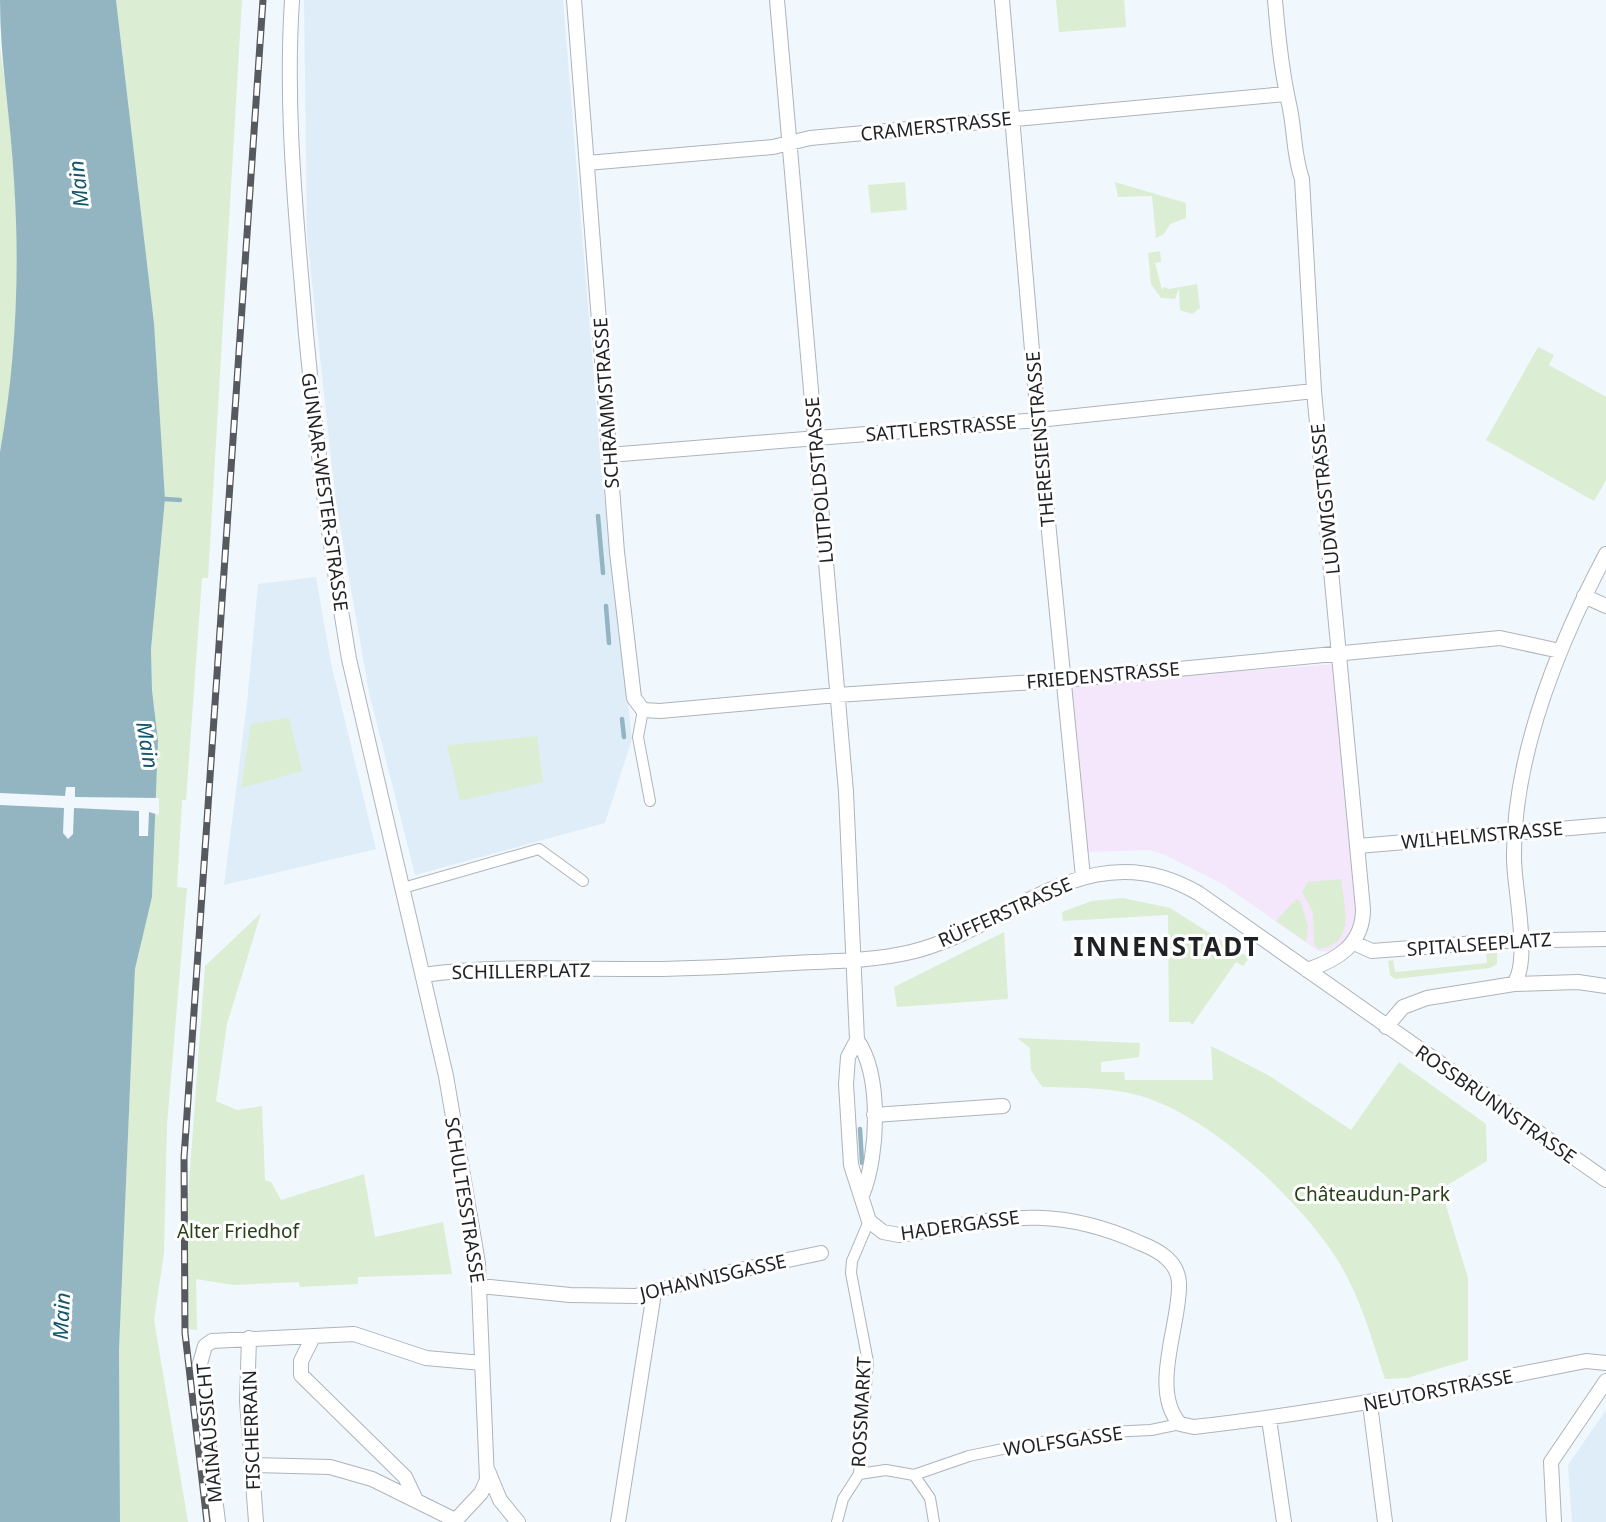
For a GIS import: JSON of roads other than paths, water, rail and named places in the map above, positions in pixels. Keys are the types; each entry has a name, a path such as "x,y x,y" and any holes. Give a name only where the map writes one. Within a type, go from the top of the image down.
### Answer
{"street":[{"name":"GUNNAR-WESTER-STRASSE","path":"292,0 288,71 291,148 310,386 349,659 423,975"},
{"name":"SCHRAMMSTRASSE","path":"573,0 610,455 634,698 643,710 638,737 650,801"},
{"name":"LUITPOLDSTRASSE","path":"777,0 837,695 856,960 853,995 857,1040"},
{"name":"THERESIENSTRASSE","path":"1002,0 1038,420 1083,877"},
{"name":"LUDWIGSTRASSE","path":"1275,0 1294,155 1302,179 1314,391 1358,846 1363,918 1354,943"},
{"name":"CRAMERSTRASSE","path":"587,163 1011,118 1285,94"},
{"name":"SATTLERSTRASSE","path":"610,455 1038,420 1314,391"},
{"path":"1514,984 1521,969 1515,833 1533,732 1560,651 1606,554"},
{"path":"1584,596 1606,606"},
{"name":"FRIEDENSTRASSE","path":"643,710 660,711 837,695 1064,680 1500,638 1560,651"},
{"name":"WILHELMSTRASSE","path":"1358,846 1606,825"},
{"path":"403,888 540,849 583,881"},
{"name":"RÜFFERSTRASSE","path":"620,970 856,960 890,956 933,945 1043,891 1083,877 1150,873 1174,880 1198,894 1386,1027"},
{"name":"SPITALSEEPLATZ","path":"1354,943 1371,951 1519,940 1606,939"},
{"path":"1307,970 1329,962 1354,943"},
{"name":"SCHILLERPLATZ","path":"423,975 474,968 620,970"},
{"name":"SCHULTESSTRASSE","path":"423,975 446,1076 480,1286 488,1469"},
{"path":"1386,1027 1411,1003 1514,984 1578,982 1606,986"},
{"name":"ROSSBRUNNSTRASSE","path":"1386,1027 1606,1180"},
{"path":"863,1193 873,1160 874,1115 865,1051 857,1040 848,1057 846,1084 851,1164 863,1193 869,1221"},
{"path":"874,1115 1003,1106"},
{"name":"HADERGASSE","path":"869,1221 883,1232 899,1236 1004,1218 1053,1217 1093,1225 1160,1252 1172,1264 1178,1278 1168,1358 1168,1383 1170,1405 1180,1424"},
{"name":"ROSSMARKT","path":"838,1521 843,1499 859,1474 868,1362 851,1273 852,1261 869,1221"},
{"name":"JOHANNISGASSE","path":"480,1286 607,1297 654,1293 707,1277 821,1254"},
{"path":"618,1522 654,1293"},
{"path":"249,1338 312,1339 363,1336 426,1358 482,1363"},
{"name":"MAINAUSSICHT","path":"218,1522 200,1367 205,1346 212,1341 249,1338"},
{"name":"FISCHERRAIN","path":"249,1338 247,1401 256,1522"},
{"path":"312,1339 302,1361 301,1375 309,1386 405,1477 415,1498"},
{"name":"NEUTORSTRASSE","path":"1269,1419 1370,1404 1586,1362 1606,1363"},
{"path":"1554,1522 1551,1462 1606,1381"},
{"path":"1370,1404 1385,1522"},
{"path":"1269,1419 1284,1522"},
{"name":"WOLFSGASSE","path":"859,1474 886,1470 914,1475 969,1456 1109,1432 1151,1430 1180,1424 1194,1427 1269,1419"},
{"path":"252,1465 330,1467 372,1479 415,1498 454,1521 481,1493 488,1469"},
{"path":"488,1469 500,1500 518,1522"},
{"path":"914,1475 930,1498 934,1522"}],"water":[{"name":"Main","path":"0,0 116,0 154,323 165,499 151,649 152,690 158,741 152,897 135,969 119,1350 120,1522 0,1522 0,452 13,351 17,249 13,158"}],"waterway":[{"path":"165,499 180,500"},
{"path":"598,516 603,573"},
{"path":"606,606 609,643"},
{"path":"622,719 624,737"},
{"path":"860,1129 862,1163"}],"railway":[{"path":"207,1522 185,1333 184,1158 263,0"}],"district":[{"name":"INNENSTADT","path":"1167,947"}],"park label":[{"name":"Châteaudun-Park","path":"1372,1194"},
{"name":"Alter Friedhof","path":"238,1231"}]}
